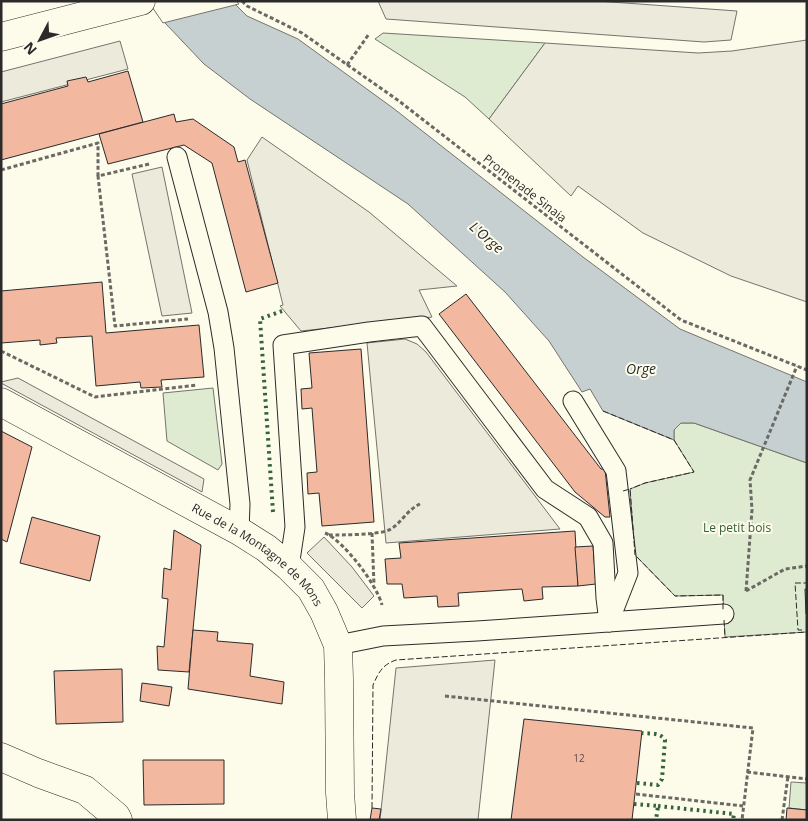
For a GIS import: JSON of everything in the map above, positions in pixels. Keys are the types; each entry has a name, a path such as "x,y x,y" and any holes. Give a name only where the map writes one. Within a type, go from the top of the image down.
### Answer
{"street":[{"path":"1,37 141,1"},
{"name":"Rue de la Montagne de Mons","path":"1,402 239,531 266,548 311,588 338,645 342,820"},
{"path":"1,756 38,773 85,790 116,816 118,820"}],"lane":[{"path":"177,157 218,312 224,348 240,504 239,531"},
{"path":"289,567 295,527 283,345 422,326 545,489 588,517 603,543 609,622"},
{"path":"573,401 616,471 628,573 609,622"},
{"path":"338,645 382,636 724,614"}],"path":[{"name":"Promenade Sinaia","path":"242,1 247,6 302,34 399,101 681,320 807,370"},
{"path":"346,65 369,34"},
{"path":"1,170 98,143 98,176 115,326 196,318 218,312"},
{"path":"98,176 177,157"},
{"path":"1,351 95,397 228,381"},
{"path":"797,366 750,480 752,510 746,591 785,569 807,566"},
{"path":"382,636 382,603 374,586 364,571 329,535 384,532 392,529 413,507 420,504"},
{"path":"372,533 374,586"},
{"path":"445,696 753,728 742,820"},
{"path":"747,772 807,779"},
{"path":"782,820 788,776"},
{"path":"636,794 743,806"}],"green space":[{"path":"383,33 545,43 489,119 465,97 375,39"},
{"path":"213,388 222,464 218,470 167,441 163,393"},
{"name":"Le petit bois","path":"681,423 694,423 807,463 807,632 725,637 723,595 675,596 635,555 630,489 645,483 694,472 674,440 674,430"},
{"path":"791,782 807,783 807,810 789,808"}],"shaded area":[{"path":"378,1 597,1 737,11 731,40 704,42 386,19"},
{"path":"807,40 807,302 731,276 643,233 578,186 571,196 489,119 545,43 698,53 732,51"},
{"path":"120,41 128,69 1,102 1,72"},
{"path":"262,137 369,212 457,286 419,290 432,317 301,331 280,306 283,305 247,160"},
{"path":"162,167 192,313 162,316 132,174"},
{"path":"405,339 417,344 426,352 560,529 386,543 367,343"},
{"path":"18,378 204,479 202,492 1,383"},
{"path":"324,537 352,567 374,596 362,608 307,553"},
{"path":"495,660 478,820 380,820 396,668"}],"water":[{"name":"Orge","path":"150,1 232,1 247,16 298,39 393,108 583,257 680,329 807,382 807,463 694,423 681,423 674,430 674,440 603,411 590,389 582,392 549,341 505,292 408,204 250,99 204,64 166,24"}],"pier":[{"path":"148,1 236,1 239,4 163,23"}],"building":[{"path":"128,71 143,122 1,160 1,104 68,86 67,81 86,77 88,82"},
{"path":"174,114 176,122 193,119 234,147 238,162 245,160 278,283 246,292 212,163 184,145 108,164 99,134"},
{"path":"102,282 106,333 199,325 204,377 161,380 162,387 141,388 140,382 96,386 92,336 56,338 57,343 40,345 40,340 1,343 1,291"},
{"path":"466,294 601,469 605,469 610,517 605,517 575,492 439,314"},
{"path":"361,349 374,522 322,526 319,493 308,494 307,473 317,472 312,408 302,409 301,389 312,388 309,353"},
{"path":"1,431 32,447 7,542 1,539"},
{"path":"32,517 100,536 90,581 20,563"},
{"path":"174,530 201,545 189,672 158,670 157,646 164,647 168,599 162,598 164,568 171,570"},
{"path":"575,531 578,586 542,587 543,599 524,601 522,589 458,593 459,606 438,607 437,596 404,598 402,584 387,584 385,559 401,558 399,543"},
{"path":"593,546 596,584 578,586 575,547"},
{"path":"805,589 807,589 807,614 806,614"},
{"path":"193,630 218,632 217,641 253,644 250,676 284,682 282,704 188,689"},
{"path":"122,669 123,722 56,724 54,671"},
{"path":"142,683 172,687 169,706 140,701"},
{"path":"524,719 642,731 632,820 511,820"},
{"path":"143,760 224,760 224,804 144,805"},
{"path":"372,808 381,809 379,820 370,820"},
{"path":"787,808 807,810 807,820 786,820"}],"hedge":[{"path":"273,512 260,319 282,311"},
{"path":"637,783 658,785 662,779 665,740 658,735 642,733"},
{"path":"634,804 658,806 656,820"},
{"path":"658,806 734,814 733,820"}],"fence":[{"path":"603,411 674,440 694,472 645,483 630,489"},
{"path":"623,491 630,489 635,555 675,596 723,595 723,610"},
{"path":"802,630 798,630 795,583 807,583"},
{"path":"724,620 725,637"},
{"path":"372,808 373,685 377,676 387,664 396,660 807,632"}],"water label":[{"name":"L'Orge","path":"487,237"}]}
